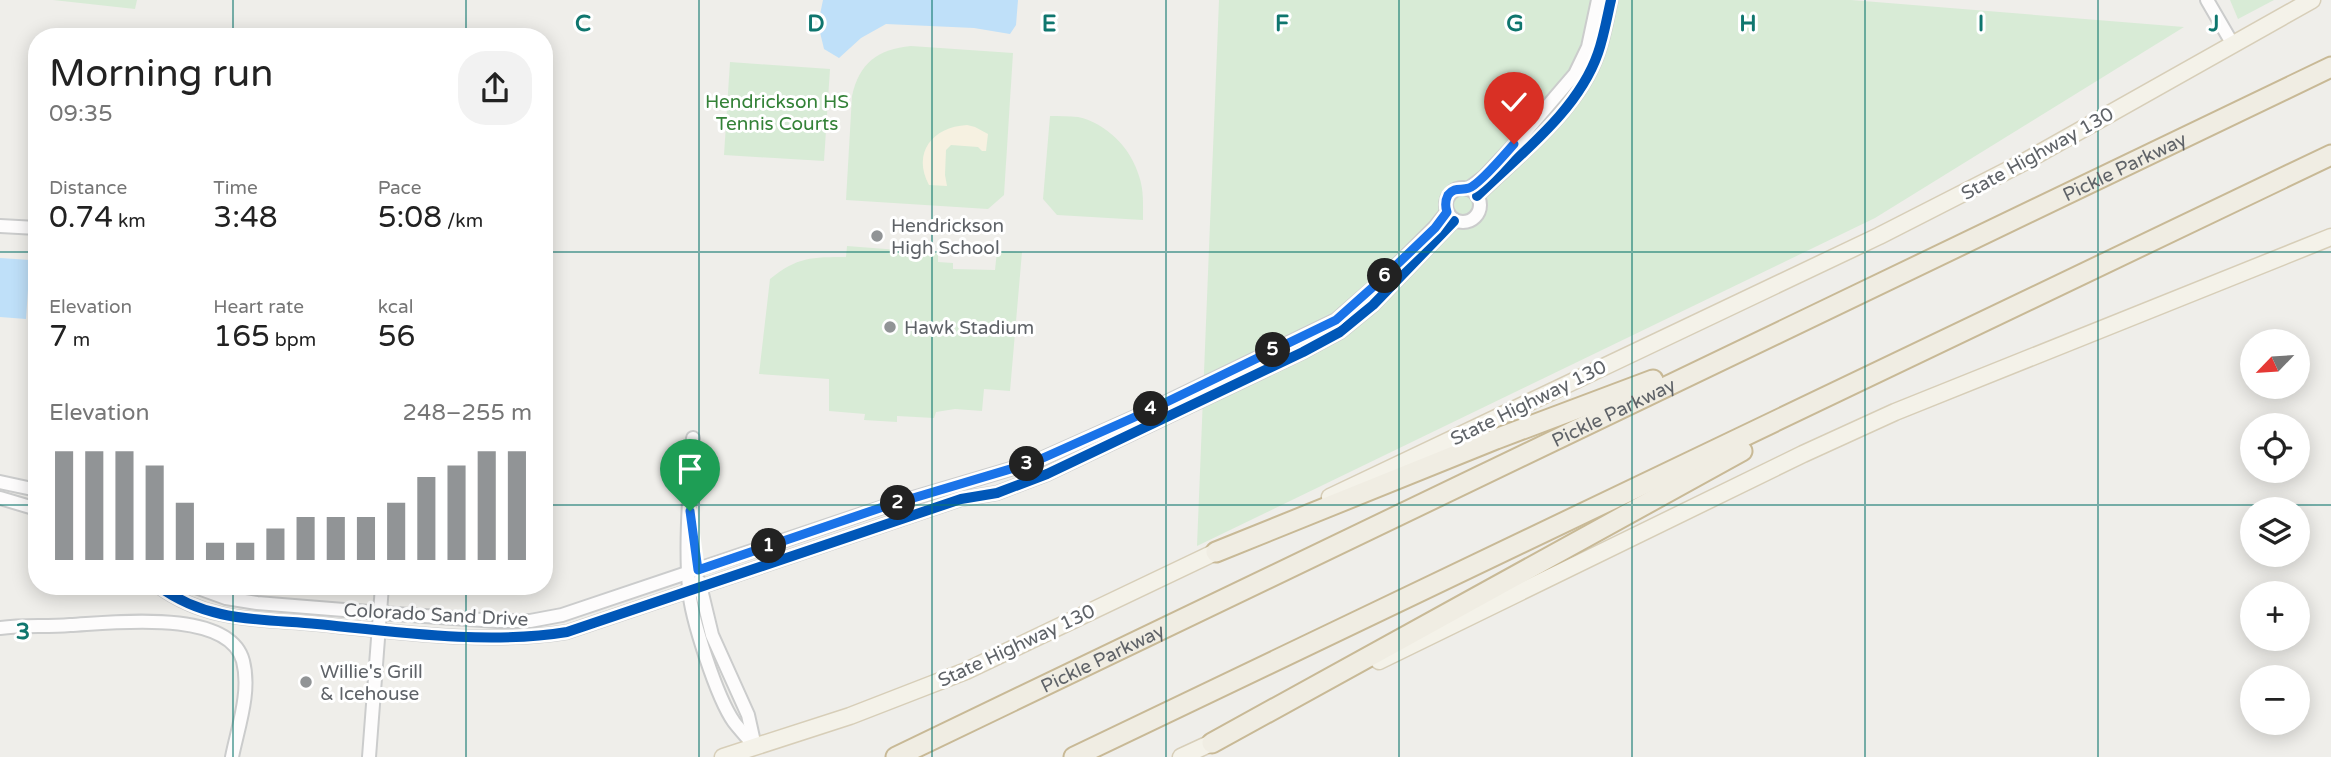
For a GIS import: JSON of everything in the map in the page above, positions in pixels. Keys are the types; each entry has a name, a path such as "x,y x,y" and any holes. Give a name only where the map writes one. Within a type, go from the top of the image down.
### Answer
{"highway":[{"name":"Pickle Parkway","path":"896,757 2331,67"},
{"path":"1074,757 2331,155"},
{"path":"1216,552 1496,439 1623,392 1813,316"},
{"path":"1212,743 1592,533 1981,324"}],"main road":[{"name":"State Highway 130","path":"723,757 757,752 966,671 1216,552 1879,236 2024,162 2312,0"},
{"path":"1181,757 1803,454 1895,412 2331,237"}],"street":[{"path":"1473,192 1548,127 1577,94 1598,0"},
{"path":"1580,76 1598,54 1611,0"},
{"path":"2207,0 2232,43"},
{"path":"1457,189 1473,192 1480,207 1475,217 1465,223 1450,216 1446,201 1452,191 1457,189"},
{"name":"Colorado Sand Drive","path":"218,595 257,603 497,621 530,621 572,611 894,504 997,474 1054,453 1146,412 1336,320 1450,216"},
{"name":"Colorado Sand Drive","path":"174,595 191,605 222,614 379,630 501,638 533,638 567,632 936,507 961,499 997,493 1047,474 1340,332 1373,305 1450,216"},
{"path":"0,226 28,228"},
{"path":"693,438 690,511 698,628 711,671 733,721 757,752"},
{"path":"1047,474 1054,453"},
{"path":"0,482 28,488"},
{"path":"0,498 28,506"},
{"path":"369,757 381,595"},
{"path":"0,628 162,622 201,628 230,640 243,660 244,673 243,702 232,757"}],"green space":[{"path":"53,0 137,0 135,9"},
{"path":"1219,0 1851,0 2184,27 1875,218 1197,546"},
{"path":"2230,0 2274,0 2238,19"},
{"path":"911,46 1013,53 1004,195 988,209 846,200 855,84 865,66 880,54"},
{"name":"Hendrickson HS Tennis Courts","path":"730,62 830,69 824,161 724,155"},
{"path":"1050,116 1088,120 1116,138 1130,156 1141,181 1143,220 1057,215 1043,199"},
{"name":"Hawk Stadium","path":"847,246 938,253 938,262 953,263 953,269 995,270 997,251 1022,252 1010,391 984,389 982,411 955,409 936,412 934,418 897,416 897,422 864,420 865,414 829,411 829,379 759,374 770,279 797,262 824,257 846,257"}],"sand":[{"path":"967,125 988,134 986,151 978,147 951,145 946,150 947,186 929,185 923,162 928,144 944,131"}],"water":[{"path":"823,0 1018,0 1016,25 1010,34 974,28 886,24 861,38 839,58 824,49 818,24"},
{"path":"0,258 28,260 26,319 0,317"}],"cycle path":[{"path":"1477,196 1529,148 1577,94 1598,53 1611,0"},
{"path":"173,595 204,609 256,619 474,637 537,636 567,632 961,499 997,493 1047,474 1340,332 1373,305 1454,221"}],"place":[{"name":"Hendrickson High School","path":"877,236"},
{"name":"Hawk Stadium","path":"890,327"},
{"name":"Willie's Grill & Icehouse","path":"306,682"}],"route":[{"path":"690,511 698,570 883,507 1034,462 1146,412 1336,320 1435,228 1447,212 1446,201 1452,191 1468,189 1484,177 1514,144"}]}
